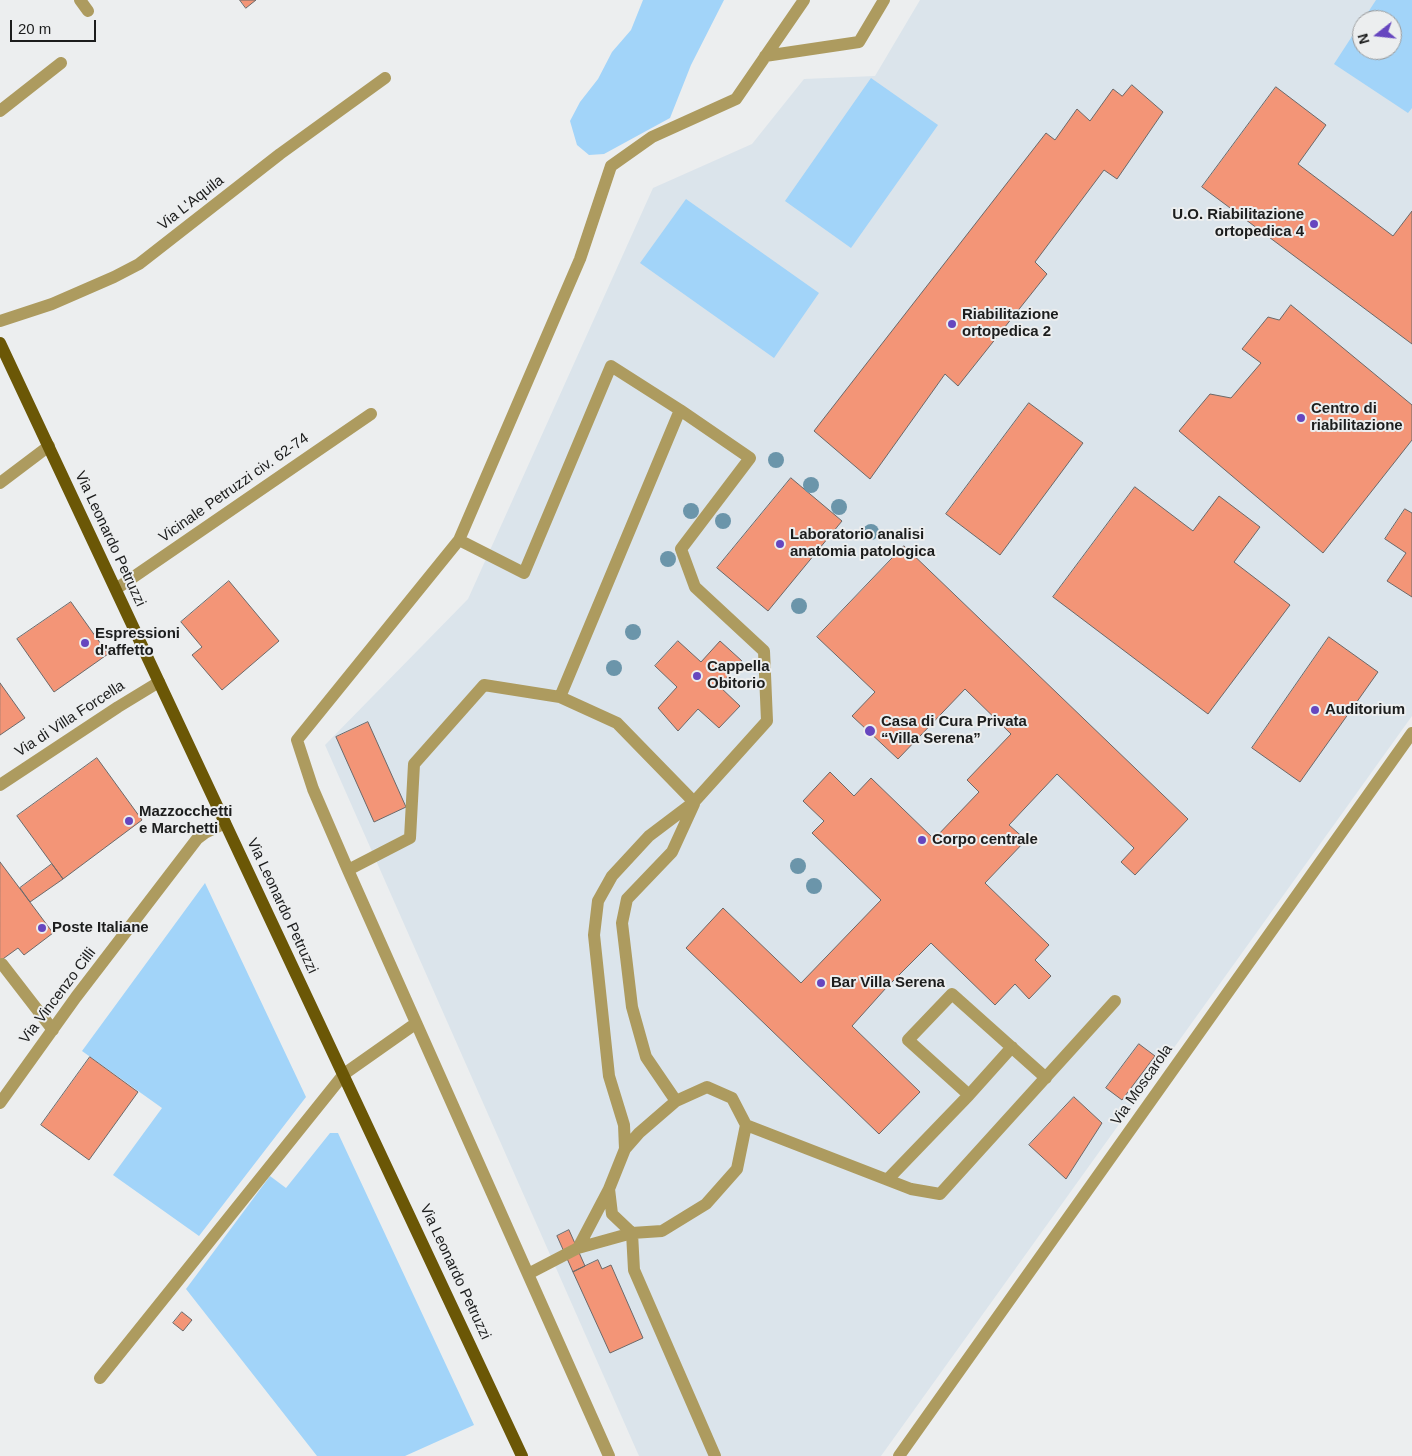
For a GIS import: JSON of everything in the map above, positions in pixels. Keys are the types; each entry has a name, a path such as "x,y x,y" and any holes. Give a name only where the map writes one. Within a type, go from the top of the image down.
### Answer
{"main road":[{"name":"Via Leonardo Petruzzi","path":"0,343 522,1456"}],"street":[{"path":"80,0 88,11"},
{"path":"609,1456 415,1024 313,790 297,740 459,540 580,259 610,166 652,137 736,99 804,0"},
{"path":"765,56 859,42 884,0"},
{"path":"0,111 61,64"},
{"name":"Via L'Aquila","path":"0,321 52,304 139,264 280,154 385,78"},
{"path":"459,540 524,573 611,366 750,458 681,549 695,587 764,651 767,721 694,802 649,836 612,876 598,900 594,935 609,1076 624,1125 625,1149"},
{"path":"560,697 680,410"},
{"name":"Vicinale Petruzzi civ. 62-74","path":"116,589 370,414"},
{"path":"0,483 49,446"},
{"name":"Via di Villa Forcella","path":"0,785 159,682"},
{"path":"348,870 410,838 414,764 484,685 560,697 617,723 694,802"},
{"name":"Via Moscarola","path":"899,1456 1412,733"},
{"path":"676,1101 646,1057 632,1007 622,922 626,900 672,852 694,802"},
{"name":"Via Vincenzo Cilli","path":"0,1103 197,840 204,833 225,822"},
{"path":"2,964 53,1030"},
{"path":"969,1095 908,1040 952,994 1046,1078"},
{"path":"746,1125 911,1189 940,1194 1115,1002"},
{"path":"100,1378 344,1074 415,1024"},
{"path":"888,1179 969,1095 1012,1046"},
{"path":"528,1274 578,1248 632,1233 662,1231 706,1204 737,1169 746,1125 732,1098 707,1087 676,1101 639,1133 625,1149 609,1189 578,1248"},
{"path":"609,1189 612,1214 632,1233 634,1270 715,1456"}],"shaded area":[{"path":"643,0 724,0 691,65 670,118 604,154 589,155 577,145 570,121 580,102 598,79 612,52 631,30"},
{"name":"Casa di Cura Privata “Villa Serena”","path":"920,0 1412,0 1412,716 881,1456 639,1456 325,745 468,599 653,188 752,144 804,79 875,76"},
{"path":"1376,0 1412,0 1412,108 1408,113 1334,64 1352,36 1352,60 1402,60 1402,10 1370,10"},
{"path":"871,78 938,125 851,248 785,201"},
{"path":"686,199 819,293 774,358 640,263"},
{"path":"205,883 306,1097 199,1236 113,1175 162,1108 82,1051"},
{"path":"330,1133 338,1133 474,1425 405,1456 317,1456 186,1289 270,1176 286,1188"}],"building":[{"path":"240,0 256,0 246,8"},
{"name":"Riabilitazione ortopedica 2","path":"1132,85 1163,112 1117,179 1104,170 1035,262 1047,274 958,386 945,374 870,479 814,431 1046,133 1055,140 1077,109 1090,121 1113,89 1122,96"},
{"name":"U.O. Riabilitazione ortopedica 4","path":"1276,87 1326,125 1298,164 1393,236 1412,211 1412,344 1202,187"},
{"name":"Centro di riabilitazione","path":"1291,305 1412,405 1412,440 1323,553 1179,431 1210,394 1231,398 1261,363 1242,349 1268,317 1279,320"},
{"path":"1029,403 1083,443 1000,555 946,514"},
{"name":"Laboratorio analisi anatomia patologica","path":"791,478 842,521 768,611 717,568"},
{"path":"1135,487 1193,531 1219,496 1260,527 1234,562 1290,605 1208,714 1053,597"},
{"path":"1405,509 1412,513 1412,597 1387,581 1406,553 1385,539"},
{"name":"Corpo centrale","path":"904,546 1188,819 1135,875 1121,862 1134,848 1057,774 1009,825 1026,840 985,883 1049,945 1035,960 1051,976 1029,999 1015,984 995,1005 931,943 886,988 852,1026 920,1092 879,1134 686,948 723,908 801,983 881,900 812,833 824,821 803,801 830,772 854,796 871,778 934,839 979,792 967,780 1011,734 965,689 898,759 852,716 875,692 817,637"},
{"path":"229,581 279,641 222,690 192,655 202,647 181,622"},
{"path":"71,602 108,654 54,692 17,639"},
{"name":"Auditorium","path":"1329,637 1378,672 1300,782 1252,748"},
{"name":"Cappella Obitorio","path":"678,641 701,662 720,641 742,661 719,686 740,706 719,728 698,709 678,731 658,708 677,687 655,666"},
{"path":"0,683 25,718 0,735"},
{"path":"368,722 406,807 374,822 336,737"},
{"path":"97,758 142,820 63,879 17,816"},
{"path":"0,862 53,933 24,955 18,948 0,961"},
{"path":"52,864 63,879 30,902 20,888"},
{"path":"1139,1044 1155,1056 1122,1100 1106,1088"},
{"path":"90,1057 138,1092 89,1160 41,1125"},
{"path":"1074,1097 1102,1123 1066,1179 1029,1145"},
{"path":"569,1230 585,1266 573,1272 557,1236"},
{"path":"598,1260 602,1269 611,1265 643,1338 610,1353 573,1272"},
{"path":"182,1312 192,1320 183,1331 173,1323"}],"place":[{"name":"U.O. Riabilitazione ortopedica 4","path":"1314,224"},
{"name":"Riabilitazione ortopedica 2","path":"952,324"},
{"name":"Centro di riabilitazione","path":"1301,418"},
{"name":"Laboratorio analisi anatomia patologica","path":"780,544"},
{"name":"Espressioni d'affetto","path":"85,643"},
{"name":"Cappella Obitorio","path":"697,676"},
{"name":"Auditorium","path":"1315,710"},
{"name":"Casa di Cura Privata “Villa Serena”","path":"870,731"},
{"name":"Mazzocchetti e Marchetti","path":"129,821"},
{"name":"Corpo centrale","path":"922,840"},
{"name":"Poste Italiane","path":"42,928"},
{"name":"Bar Villa Serena","path":"821,983"}]}
